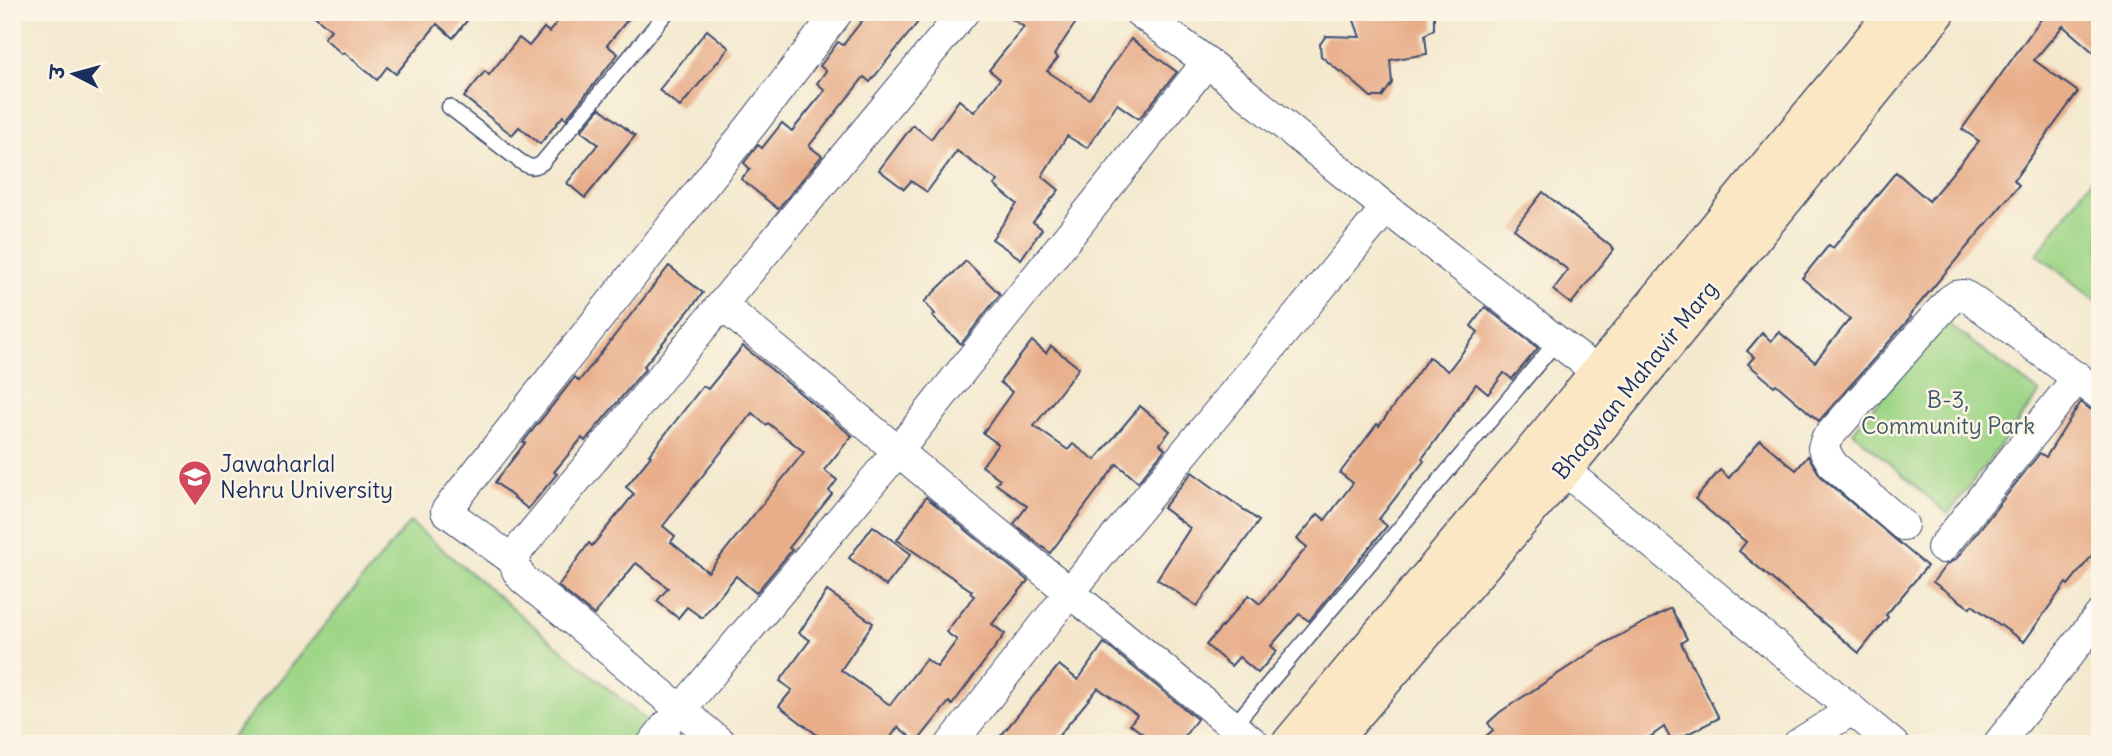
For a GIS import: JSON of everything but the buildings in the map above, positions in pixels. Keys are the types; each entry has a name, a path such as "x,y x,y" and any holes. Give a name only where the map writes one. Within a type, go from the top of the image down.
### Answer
{"street":[{"path":"722,744 666,727 523,579 513,561 446,511 838,12"},
{"path":"513,561 519,549 964,12"},
{"path":"1139,12 1207,62 1386,208 1557,341 1613,380"},
{"name":"Bhagwan Mahavir Marg","path":"1328,744 1548,460 1919,14"},
{"path":"666,727 898,451 1207,62"},
{"path":"951,744 1070,592 1386,208"},
{"path":"1903,525 1833,465 1823,448 1826,439 1950,300 1965,295 2089,386 1942,548"},
{"path":"722,304 1070,592 1235,738"},
{"path":"1548,460 1893,744"},
{"name":"Bhagwan Mahavir Marg","path":"1291,744 1548,460"},
{"path":"1998,744 2100,615"},
{"path":"1798,744 1853,710"}],"lane":[{"path":"449,107 521,162 536,167 667,12"},
{"path":"1235,738 1557,341"}],"green space":[{"path":"2100,168 2100,304 2037,254"},
{"name":"B-3, Community Park","path":"1944,321 2040,393 1948,514 1853,432"},
{"path":"410,522 648,722 630,744 226,744"}],"place":[{"name":"Jawaharlal Nehru University","path":"195,507"}]}
